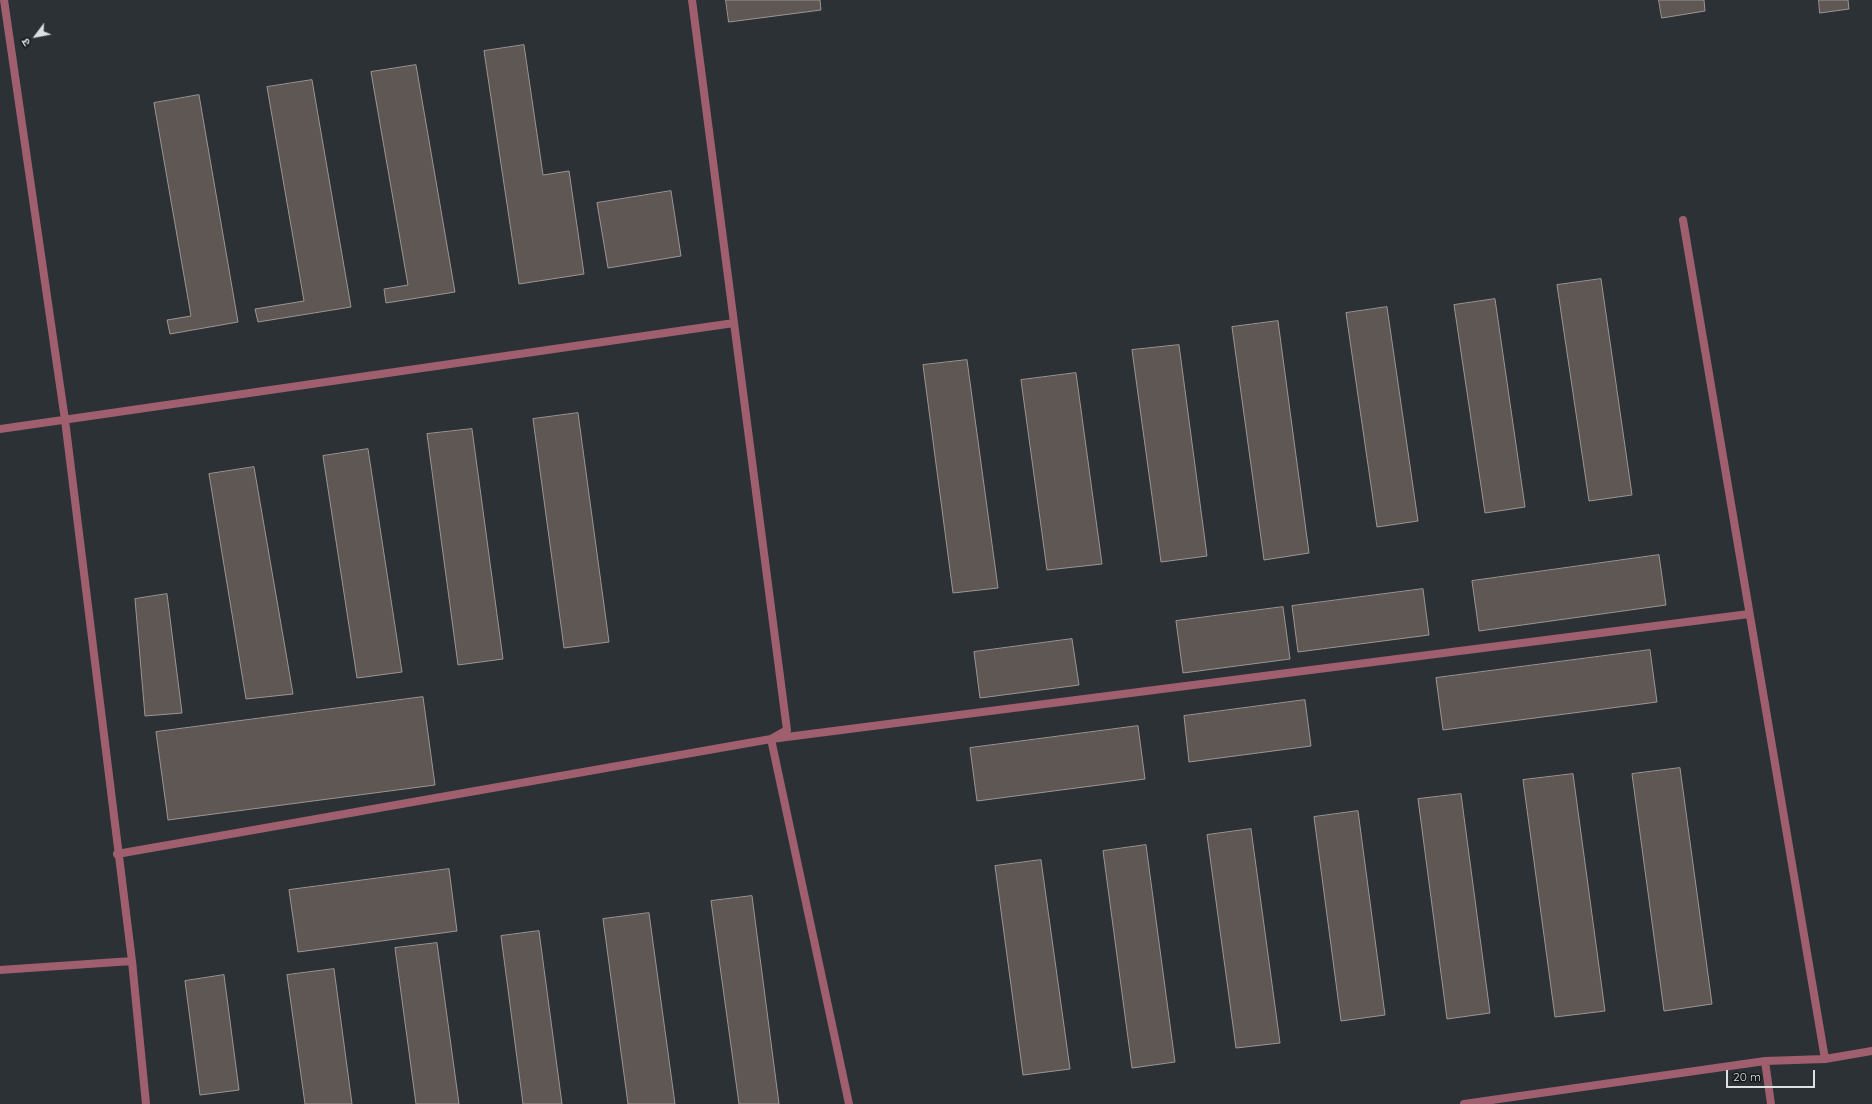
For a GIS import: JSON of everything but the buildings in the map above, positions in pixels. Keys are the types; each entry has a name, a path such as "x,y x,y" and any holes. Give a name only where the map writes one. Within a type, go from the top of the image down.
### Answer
{"street":[{"path":"4,0 65,420 117,854 132,961 146,1104"},
{"path":"692,0 787,730 771,739"},
{"path":"1682,220 1824,1059"},
{"path":"0,429 734,323"},
{"path":"117,854 771,739 1749,614"},
{"path":"771,739 849,1104"},
{"path":"0,970 132,961"},
{"path":"1464,1104 1765,1061 1824,1059 1872,1051"},
{"path":"1765,1061 1770,1104"}]}
